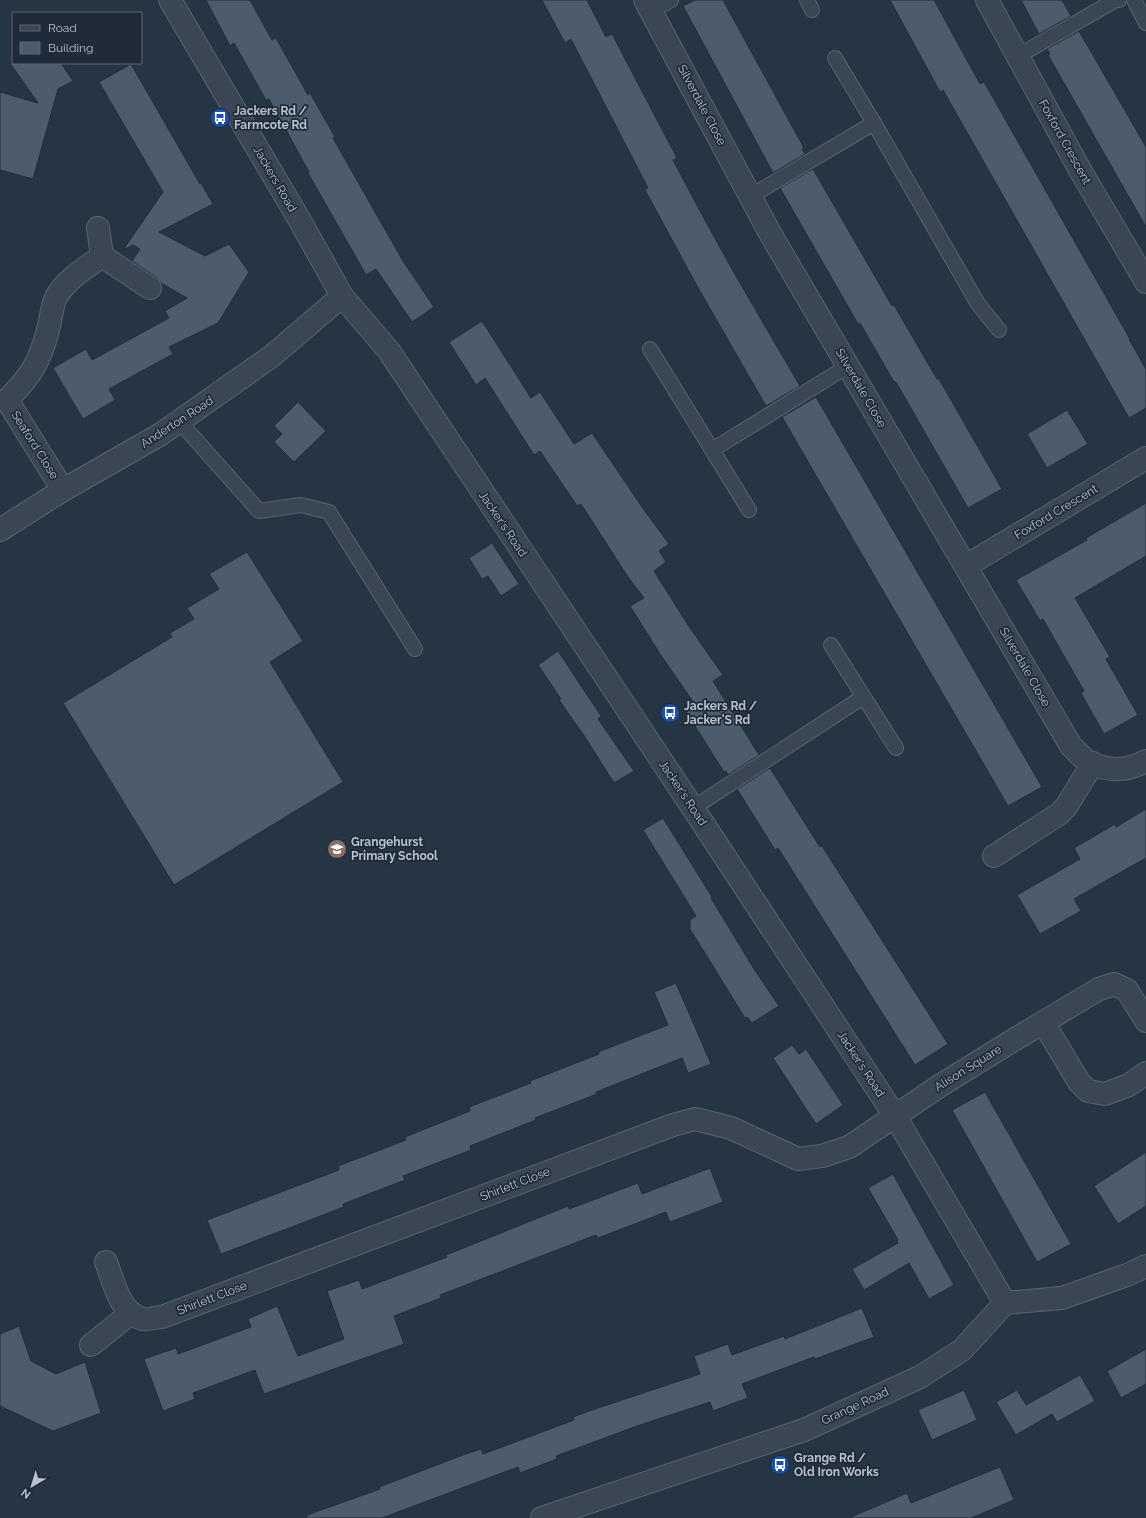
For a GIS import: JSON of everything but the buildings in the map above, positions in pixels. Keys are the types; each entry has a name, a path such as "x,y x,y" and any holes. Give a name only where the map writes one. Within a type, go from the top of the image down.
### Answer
{"street":[{"name":"Jackers Road","path":"170,0 342,296"},
{"name":"Foxford Crescent","path":"987,0 1080,170 1145,279"},
{"name":"Silverdale Close","path":"648,5 771,235 1071,746 1086,760 1105,768 1122,770 1146,761"},
{"path":"98,228 102,256 150,288"},
{"name":"Seaford Close","path":"63,490 4,397 24,383 39,360 56,296 70,279 102,256"},
{"name":"Anderton Road","path":"0,530 63,490 161,434 180,421 272,356 342,296"},
{"name":"Jacker's Road","path":"342,296 389,351 693,808 895,1116 1005,1303"},
{"name":"Foxford Crescent","path":"966,566 1146,458"},
{"path":"994,856 1059,814 1066,806 1093,763"},
{"name":"Alison Square","path":"895,1116 941,1085 1099,989 1114,984 1126,990 1146,1021"},
{"path":"1043,1022 1079,1082 1088,1091 1105,1094 1129,1085 1146,1072"},
{"name":"Shirlett Close","path":"131,1313 144,1319 162,1317 673,1125 696,1119 731,1128 798,1159 822,1156 849,1147 895,1116"},
{"path":"91,1345 131,1313 122,1304 106,1262"},
{"path":"1005,1303 1062,1298 1127,1275 1146,1266"},
{"name":"Grange Road","path":"542,1518 804,1430 920,1377 962,1350 1005,1303"}],"lane":[{"path":"648,5 671,0"},
{"path":"1018,56 1114,1 1119,0"},
{"path":"1134,0 1146,23"},
{"path":"835,58 978,304 999,330"},
{"path":"751,196 874,123"},
{"path":"650,349 749,510"},
{"path":"712,450 848,366"},
{"path":"180,421 259,511 300,505 329,512 415,650"},
{"path":"831,645 896,748"},
{"path":"693,808 863,697"}],"place":[{"name":"Jackers Rd / Farmcote Rd","path":"220,118"},
{"name":"Jackers Rd / Jacker'S Rd","path":"670,713"},
{"name":"Grangehurst Primary School","path":"337,849"},
{"name":"Grange Rd / Old Iron Works","path":"780,1465"}]}
